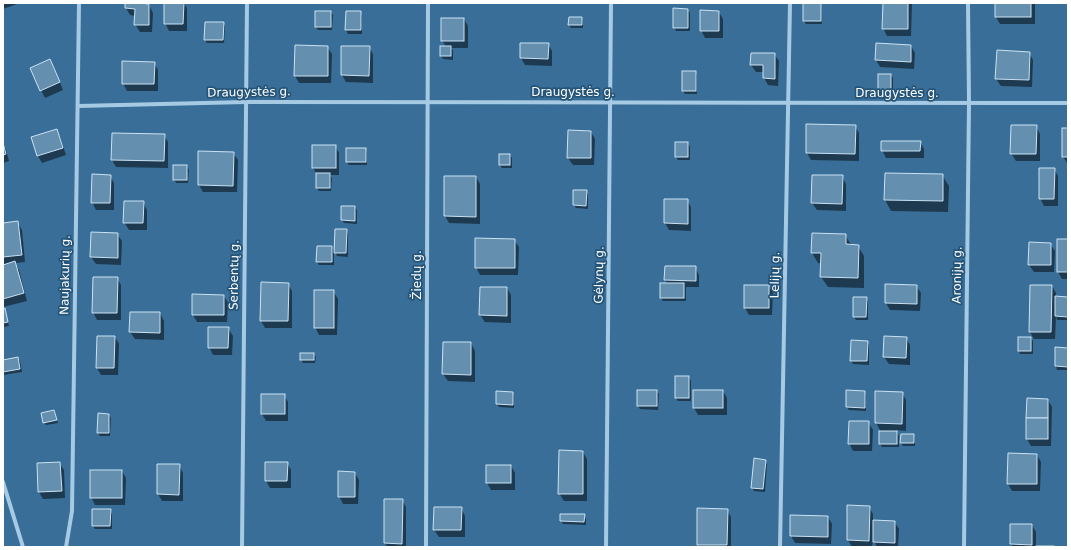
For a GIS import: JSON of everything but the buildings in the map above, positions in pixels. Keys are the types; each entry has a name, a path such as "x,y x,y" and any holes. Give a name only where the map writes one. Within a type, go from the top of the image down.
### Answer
{"street":[{"name":"Naujakurių g.","path":"66,547 72,511 79,3"},
{"name":"Serbentų g.","path":"242,547 247,3"},
{"name":"Žiedų g.","path":"426,547 428,3"},
{"name":"Gėlynų g.","path":"606,547 611,3"},
{"name":"Lelijų g.","path":"780,547 790,3"},
{"name":"Aronijų g.","path":"964,547 969,103 968,3"},
{"name":"Draugystės g.","path":"78,106 246,102 1068,103"},
{"path":"3,482 23,547"}],"shaded area":[{"path":"3,3 1068,3 1068,547 3,547"}]}
